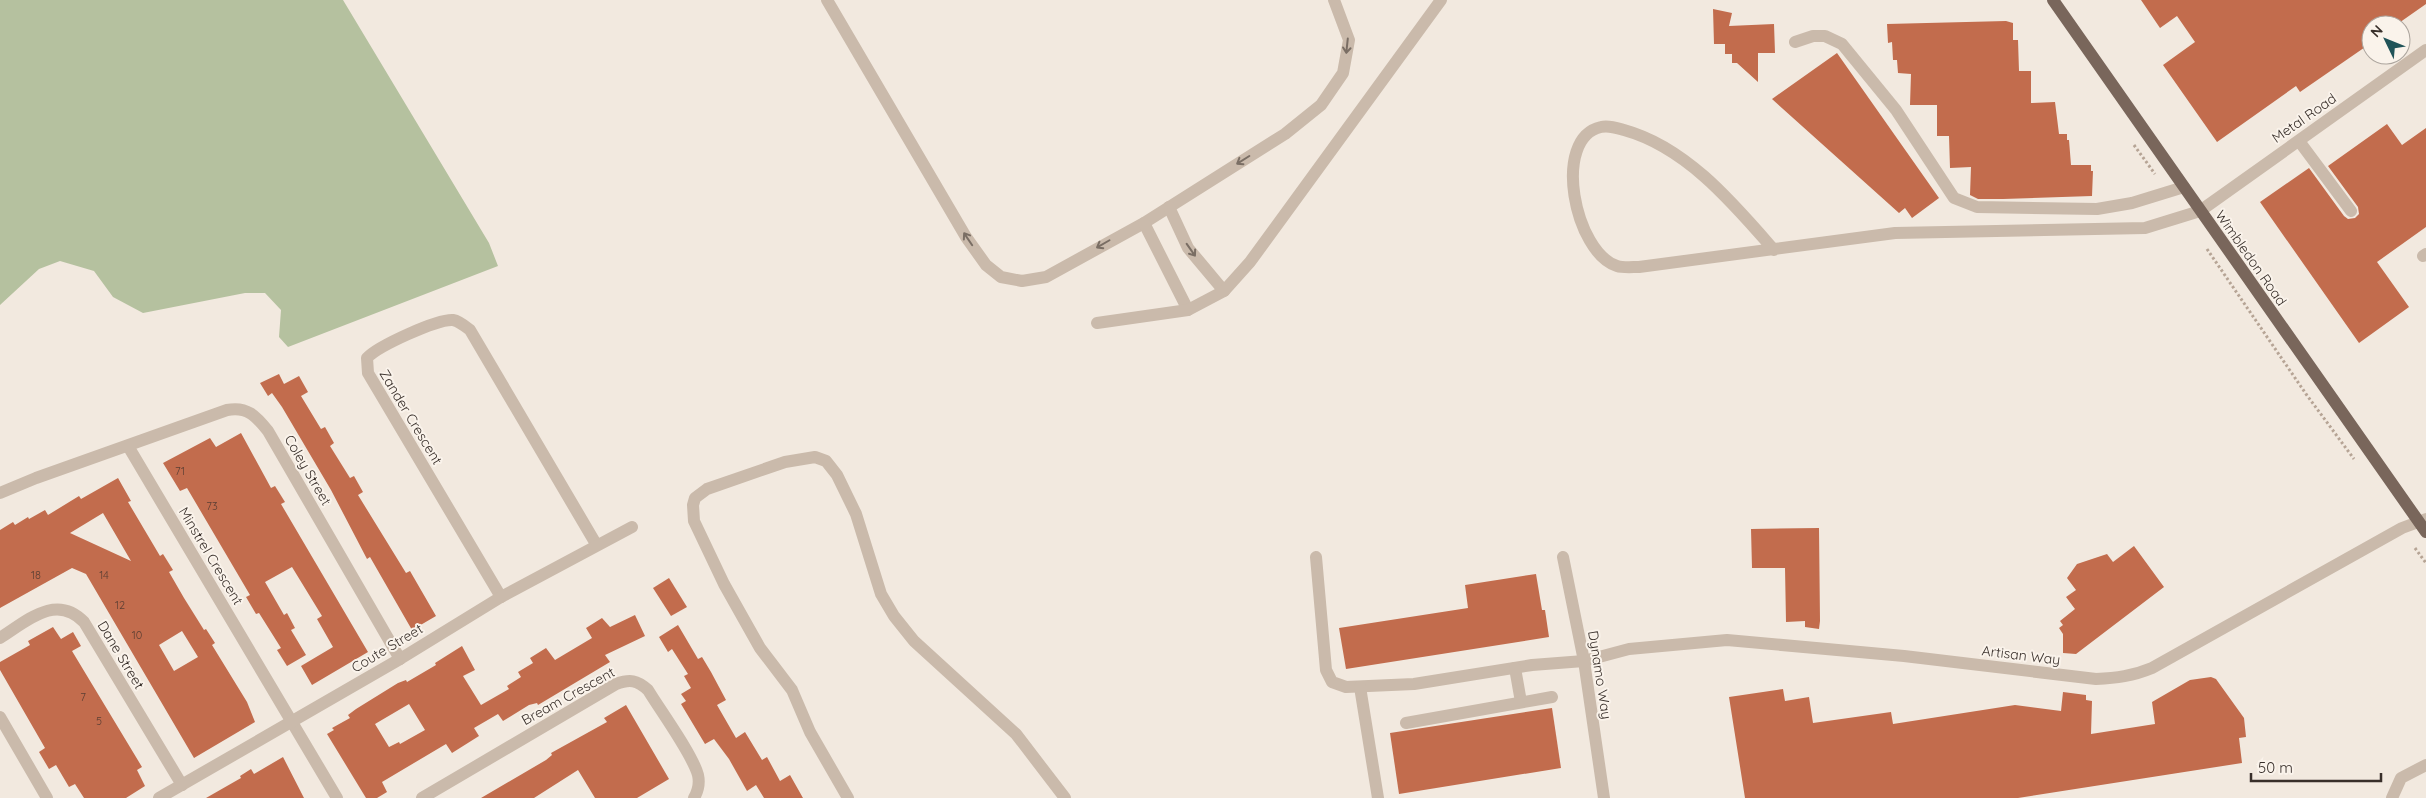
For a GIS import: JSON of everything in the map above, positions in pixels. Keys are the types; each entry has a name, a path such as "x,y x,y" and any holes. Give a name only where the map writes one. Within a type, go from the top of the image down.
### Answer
{"main road":[{"name":"Wimbledon Road","path":"2054,0 2200,211 2424,524"}],"street":[{"path":"827,0 966,237 986,265 1001,276 1022,281 1046,277 1144,223 1285,134 1321,105 1343,73 1349,40 1334,0"},
{"path":"1097,324 1188,310 1224,291 1250,262 1441,0"},
{"path":"1795,42 1813,36 1825,36 1842,44 1896,110 1954,198 1966,204 1977,208 2096,209 2132,203 2184,187"},
{"name":"Metal Road","path":"1774,250 1738,208 1710,182 1671,152 1643,135 1609,126 1601,127 1585,134 1580,140 1575,155 1574,201 1580,222 1600,255 1618,267 1639,267 1774,250 1895,233 2145,228 2200,211 2426,50"},
{"path":"2299,141 2350,211"},
{"path":"1169,207 1188,248 1224,291"},
{"path":"1144,223 1188,310"},
{"name":"Zander Crescent","path":"501,597 368,373 367,358 384,344 442,322 453,320 470,330 596,544"},
{"name":"Coley Street","path":"128,446 227,410 237,408 252,413 268,431 400,659"},
{"path":"0,493 36,478 128,446"},
{"name":"Minstrel Crescent","path":"128,446 337,798"},
{"path":"848,798 810,732 792,690 760,648 724,584 698,531 693,514 695,498 707,489 785,462 815,457 826,461 837,475 856,514 881,594 894,616 914,640 1016,734 1065,798"},
{"name":"Artisan Way","path":"1316,557 1326,670 1332,682 1340,686 1414,684 1515,668 1584,660 1629,649 1727,640 1904,656 2096,678 2126,677 2152,668 2402,528 2424,524"},
{"name":"Coute Street","path":"160,798 400,659 501,597 596,544 632,527"},
{"name":"Dynamo Way","path":"1562,557 1584,660 1604,798"},
{"name":"Dane Street","path":"0,638 44,612 56,608 76,614 84,622 182,785"},
{"path":"1515,668 1521,702"},
{"name":"Bream Crescent","path":"422,798 616,684 630,680 641,683 648,690 690,758 700,783 694,798"},
{"path":"1360,686 1378,798"},
{"path":"1406,723 1552,697"},
{"path":"0,717 47,798"},
{"path":"2392,798 2401,778 2426,765"}],"path":[{"path":"2205,246 2306,394 2355,460"},
{"path":"2415,548 2426,563"}],"green space":[{"path":"0,0 343,0 489,243 498,266 288,347 279,337 281,310 265,293 245,293 143,313 113,297 94,271 60,261 39,269 0,305"}],"building":[{"path":"2141,0 2426,0 2426,4 2410,15 2361,15 2361,50 2300,92 2296,86 2217,142 2163,65 2195,42 2177,16 2160,28"},
{"path":"1713,9 1732,13 1729,26 1774,24 1775,53 1758,53 1758,82 1737,63 1732,63 1732,54 1725,54 1725,44 1714,44"},
{"path":"2006,21 2013,23 2013,40 2018,40 2019,71 2031,71 2031,103 2055,102 2059,134 2067,134 2067,140 2069,140 2071,165 2091,165 2091,171 2093,171 2092,196 1978,199 1970,195 1971,167 1950,168 1949,136 1937,136 1937,105 1910,105 1911,74 1898,73 1897,60 1893,60 1892,42 1888,43 1887,24"},
{"path":"1837,53 1939,198 1912,218 1905,208 1899,213 1772,99"},
{"path":"2387,124 2402,145 2426,128 2426,227 2377,262 2409,307 2359,343 2260,202 2309,168 2344,216 2348,219 2355,218 2359,214 2358,207 2328,166"},
{"path":"279,374 284,384 299,376 308,392 301,396 321,429 325,427 334,443 330,446 350,478 354,476 363,492 358,495 406,573 410,571 436,616 412,630 370,557 367,559 331,490 282,407 272,393 268,396 260,383"},
{"path":"241,433 271,488 275,486 285,502 281,504 368,652 312,685 301,666 333,647 317,619 322,616 292,567 265,582 284,615 287,613 295,628 291,630 306,655 287,666 277,650 281,648 259,613 256,614 246,597 250,595 187,488 180,491 163,463 210,438 216,447"},
{"path":"118,478 131,501 128,502 160,556 163,554 173,570 169,572 184,598 204,630 206,629 215,643 212,645 247,702 255,722 194,758 86,574 72,568 0,608 0,530 13,522 15,525 45,510 48,515 79,496 81,499","holes":["103,513 131,561 70,533","182,631 198,657 174,671 159,645"]},
{"path":"1819,528 1819,629 1805,627 1805,621 1786,622 1785,568 1752,568 1751,529"},
{"path":"2134,546 2164,587 2076,654 2063,653 2063,634 2059,628 2063,625 2060,621 2075,609 2066,597 2076,590 2067,578 2077,564 2107,554 2113,562"},
{"path":"1536,574 1542,610 1545,610 1549,637 1346,669 1339,628 1468,608 1465,585"},
{"path":"669,578 687,607 671,616 653,588"},
{"path":"635,615 645,636 605,655 610,662 538,705 537,703 529,705 503,721 498,714 474,728 479,736 452,753 446,744 382,782 387,792 377,798 366,798 327,734 334,730 332,728 350,718 348,715 356,709 398,683 406,680 407,682 436,665 435,663 462,646 475,670 463,676 481,705 509,689 507,686 521,677 518,672 533,663 530,658 546,648 555,660 592,638 586,628 602,618 610,627","holes":["409,704 425,730 400,744 399,742 389,747 375,724"]},
{"path":"678,625 698,659 702,657 726,700 717,705 736,738 745,732 762,760 767,757 780,781 790,775 803,798 764,798 756,785 747,791 729,759 714,739 705,744 681,704 686,701 681,694 691,688 684,676 688,674 672,649 668,652 659,637"},
{"path":"53,627 61,639 73,632 81,646 72,651 142,767 137,770 145,786 126,798 84,798 75,784 69,787 56,765 49,769 39,752 45,748 0,670 0,662 30,645 28,641"},
{"path":"2211,677 2216,679 2244,718 2246,737 2239,738 2242,763 2018,798 1745,798 1729,697 1783,689 1785,701 1809,697 1813,723 1891,712 1893,724 2015,705 2061,711 2063,692 2086,695 2086,700 2092,701 2091,734 2155,724 2152,702 2190,680"},
{"path":"626,705 669,779 637,798 595,798 578,770 534,798 481,798 546,760 552,755 551,753 607,722 604,718"},
{"path":"1552,708 1561,768 1399,794 1390,733"},
{"path":"283,757 304,798 206,798 241,778 240,776 251,769 254,774"}]}
